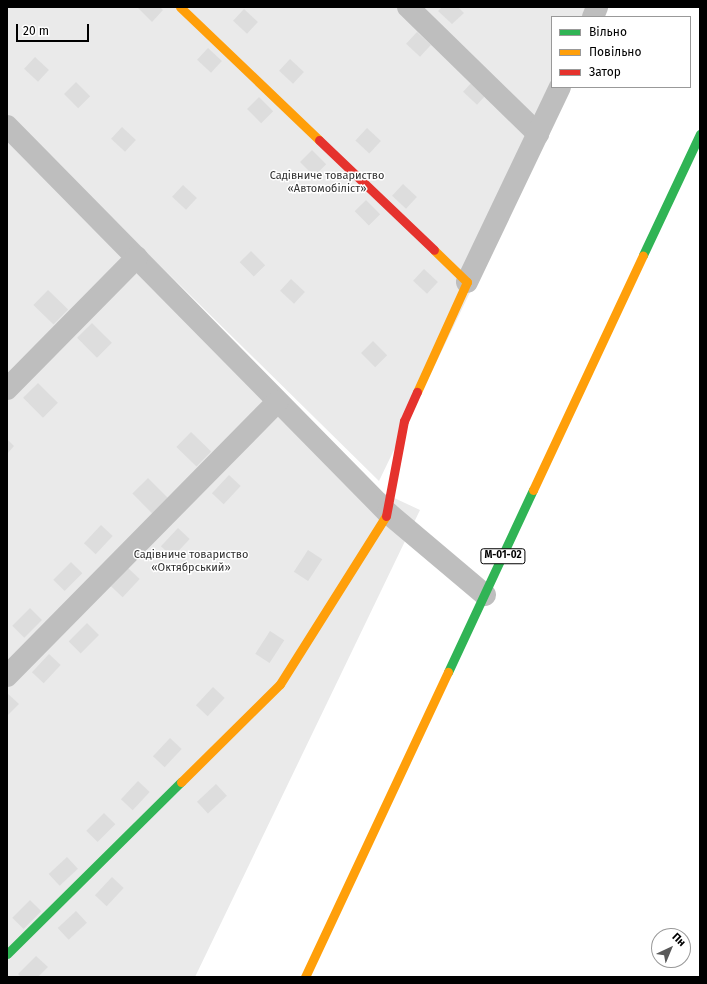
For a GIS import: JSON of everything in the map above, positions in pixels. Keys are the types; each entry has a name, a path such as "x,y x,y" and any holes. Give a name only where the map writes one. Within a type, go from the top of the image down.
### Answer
{"street":[{"path":"180,7 467,282"},
{"path":"408,7 538,134"},
{"path":"7,954 280,684 388,513 404,421 467,282 560,88"},
{"path":"7,126 137,257 277,402 388,513 485,596"},
{"name":"М-01-02","path":"305,977 485,596 700,134"},
{"path":"7,389 137,257"},
{"path":"7,676 277,402"}],"green space":[{"name":"Садівниче товариство «Автомобіліст»","path":"7,7 608,7 604,16 551,16 551,88 569,88 379,481 7,115"},
{"name":"Садівниче товариство «Октябрський»","path":"7,127 377,490 420,510 195,977 7,977"}],"building":[{"path":"160,7 163,10 152,22 138,8"},
{"path":"442,7 458,7 464,13 452,24 438,11"},
{"path":"244,9 258,22 247,34 233,21"},
{"path":"417,32 431,45 420,57 406,44"},
{"path":"208,48 222,61 211,73 197,60"},
{"path":"35,57 49,70 38,82 24,69"},
{"path":"290,59 304,72 293,84 279,71"},
{"path":"474,80 488,93 477,105 463,92"},
{"path":"76,82 90,96 78,108 64,94"},
{"path":"259,97 273,111 261,123 247,109"},
{"path":"122,127 136,140 125,152 111,139"},
{"path":"367,128 381,141 369,153 355,140"},
{"path":"312,150 326,164 314,176 300,162"},
{"path":"403,184 417,197 406,209 392,196"},
{"path":"183,185 197,198 186,210 172,197"},
{"path":"366,200 380,214 369,225 355,211"},
{"path":"251,251 265,265 254,276 240,262"},
{"path":"424,269 438,282 427,294 413,281"},
{"path":"291,279 305,292 294,304 280,291"},
{"path":"48,290 68,309 54,325 33,305"},
{"path":"92,323 112,343 97,358 77,338"},
{"path":"373,341 387,355 375,367 361,353"},
{"path":"38,383 58,403 43,418 23,398"},
{"path":"191,432 211,451 197,467 176,447"},
{"path":"7,439 14,446 7,454"},
{"path":"229,475 241,486 224,504 212,493"},
{"path":"148,478 169,499 154,515 132,494"},
{"path":"101,525 113,536 96,554 84,543"},
{"path":"178,528 190,539 173,557 161,546"},
{"path":"308,550 322,559 308,581 294,572"},
{"path":"71,562 82,573 65,591 53,580"},
{"path":"128,568 140,579 123,597 111,586"},
{"path":"30,608 42,620 24,638 12,626"},
{"path":"87,623 99,635 81,653 69,641"},
{"path":"270,631 284,640 270,663 255,654"},
{"path":"49,654 61,665 44,683 32,672"},
{"path":"213,687 225,698 208,716 196,705"},
{"path":"7,693 19,704 7,716"},
{"path":"170,738 182,749 165,767 153,756"},
{"path":"138,781 150,792 133,810 121,799"},
{"path":"216,784 227,796 208,813 197,802"},
{"path":"104,813 115,824 98,842 86,831"},
{"path":"67,857 78,869 60,886 49,874"},
{"path":"112,877 124,888 107,906 95,895"},
{"path":"30,900 41,911 24,929 12,918"},
{"path":"76,911 87,923 69,940 58,928"},
{"path":"36,956 48,967 38,977 21,977 18,974"}],"traffic: fast":[{"path":"643,255 700,134"},
{"path":"448,672 533,490"},
{"path":"7,954 181,782"}],"traffic: slow":[{"path":"180,7 319,140"},
{"path":"417,392 467,282 434,250"},
{"path":"533,490 643,255"},
{"path":"181,782 280,684 386,516"},
{"path":"305,977 448,672"}],"traffic: jam":[{"path":"319,140 434,250"},
{"path":"386,516 404,421 417,392"}]}
